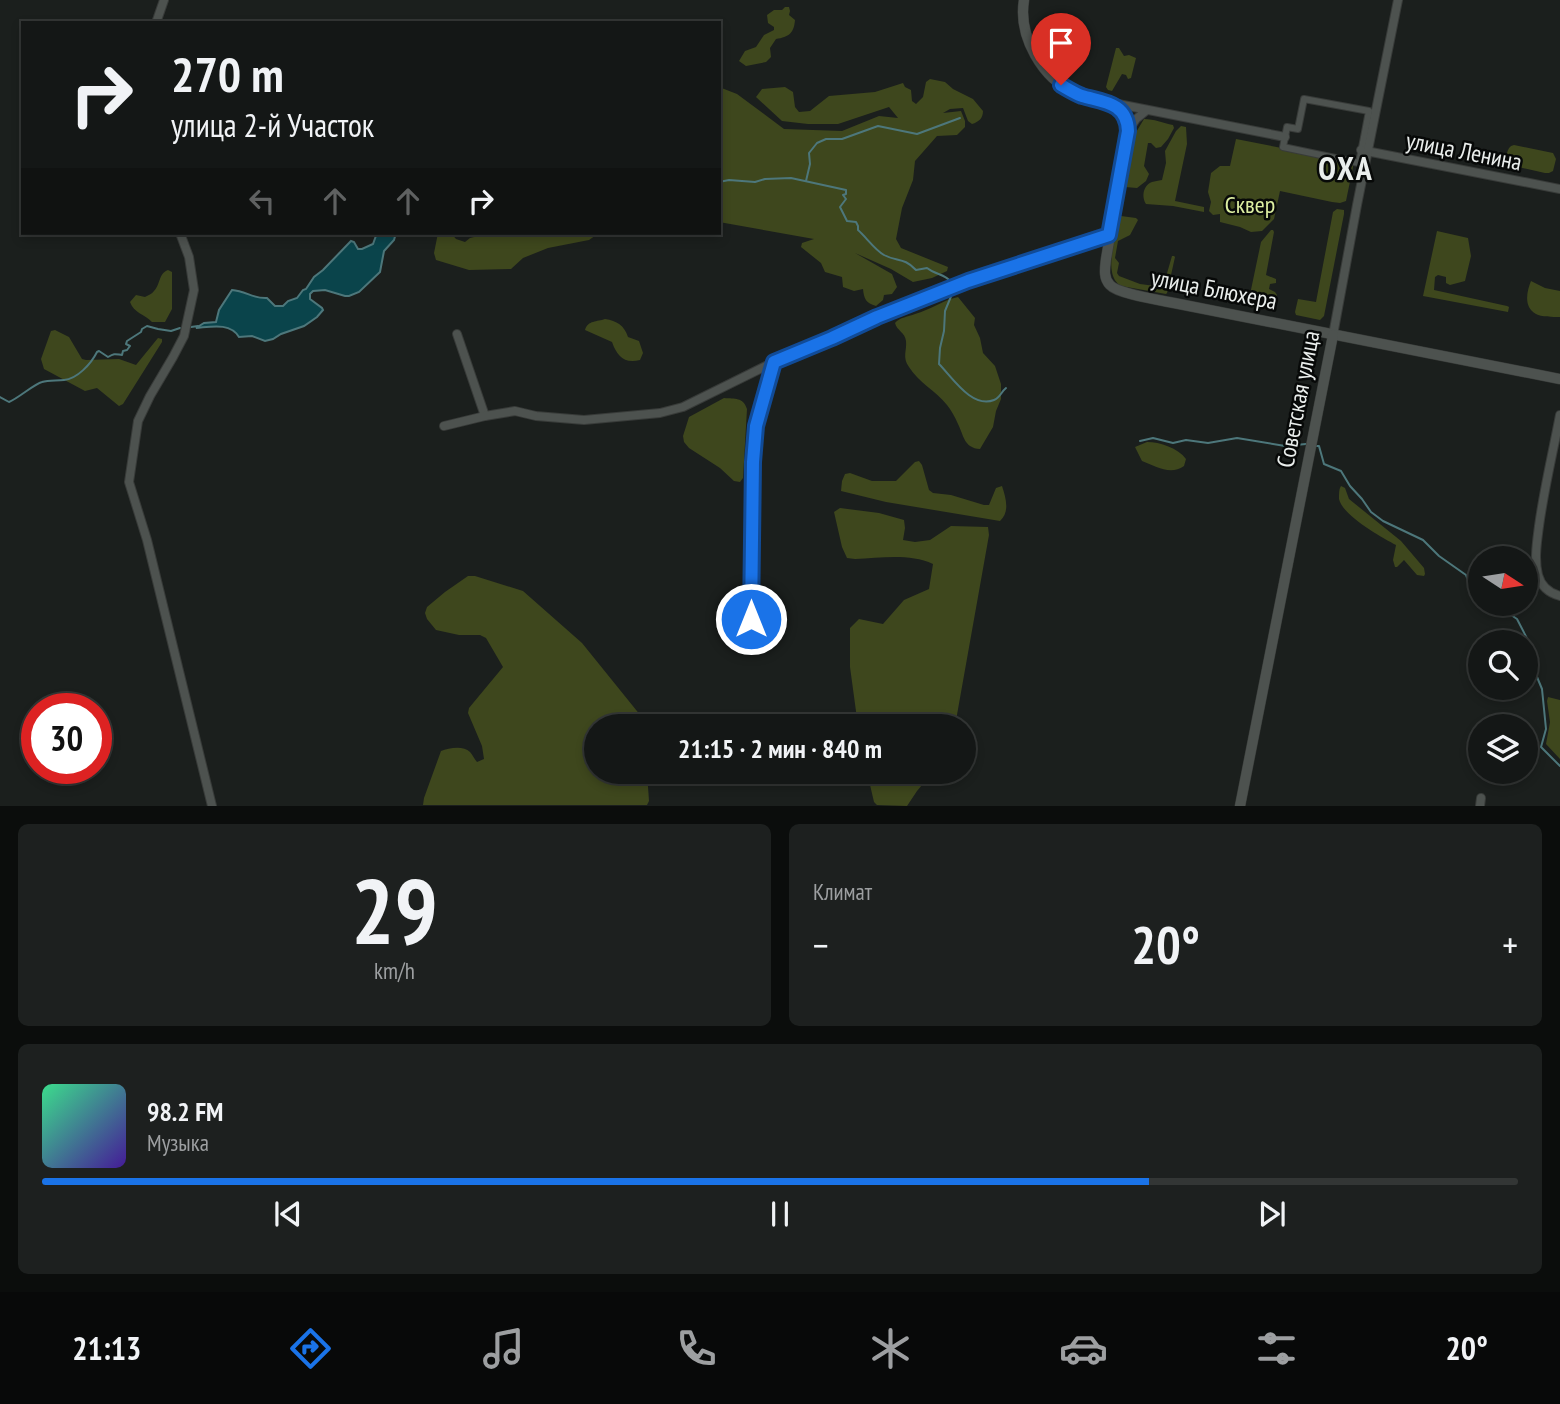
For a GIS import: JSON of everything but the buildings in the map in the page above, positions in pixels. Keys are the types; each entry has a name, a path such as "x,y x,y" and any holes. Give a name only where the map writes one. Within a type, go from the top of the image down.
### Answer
{"street":[{"path":"157,21 164,0"},
{"path":"1024,0 1022,16 1025,33 1038,59 1061,85 1072,92 1108,102 1285,137"},
{"name":"Советская улица","path":"1240,806 1333,335 1364,151 1398,0"},
{"path":"1304,99 1369,111 1364,151 1359,163 1283,148 1287,127 1298,129 1304,99"},
{"name":"улица Блюхера","path":"1108,102 1119,109 1126,119 1128,131 1109,235 1105,274 1108,282 1116,289 1174,303 1560,379"},
{"path":"1128,131 1136,119 1147,110"},
{"name":"улица Ленина","path":"1364,151 1560,188"},
{"path":"181,235 189,257 194,290 184,336 138,421 130,482 147,540 212,806"},
{"path":"444,426 515,411 536,416 584,420 660,413 683,407 774,362 877,317 968,281 1109,235"},
{"path":"457,334 485,416"},
{"path":"751,619 756,426 774,362"},
{"path":"1560,415 1541,512 1536,554 1540,580 1549,591 1560,596"}],"green space":[{"path":"789,7 789,15 795,20 793,28 787,36 776,39 770,48 771,57 766,62 746,66 739,61 745,51 756,47 764,35 774,30 768,23 767,15"},
{"path":"1116,48 1119,48 1124,56 1136,58 1131,78 1128,79 1122,74 1112,91 1106,87"},
{"path":"930,79 945,82 973,99 983,111 980,119 972,124 963,108 950,109 943,113 961,111 965,127 957,135 937,136 915,161 913,180 902,208 896,239 901,248 948,267 947,271 913,282 855,253 892,274 897,287 892,294 884,295 883,300 876,306 866,300 863,289 854,291 843,287 842,277 825,272 821,263 801,247 802,243 814,239 721,222 721,88 737,94 784,129 842,131 879,116 898,118 889,107 838,124 782,121 756,97 762,89 785,87 793,92 795,107 799,112 810,111 829,96 875,92 903,83 911,90 912,101 916,104 923,97 926,82"},
{"path":"1144,119 1173,125 1174,128 1161,147 1156,148 1148,143 1144,166 1149,174 1146,181 1137,188 1125,187 1135,134"},
{"path":"1181,126 1186,127 1187,144 1175,201 1204,207 1204,212 1146,204 1144,199 1146,186 1162,180 1166,163 1165,151"},
{"name":"Сквер","path":"1236,139 1354,162 1346,201 1332,202 1280,191 1274,219 1262,231 1251,232 1220,222 1220,214 1213,215 1209,211 1211,173 1220,166 1230,166"},
{"path":"1514,145 1553,153 1556,159 1553,171 1545,173 1509,165 1507,152"},
{"path":"1337,209 1344,210 1344,214 1324,316 1320,320 1296,315 1298,299 1316,302 1333,212"},
{"path":"1121,216 1138,220 1130,235 1118,241 1115,258 1119,263 1117,273 1140,284 1163,287 1174,256 1166,294 1121,286 1115,280 1111,259"},
{"path":"1271,230 1274,232 1266,275 1276,279 1276,283 1270,284 1269,289 1277,295 1270,309 1251,307 1248,304 1261,242"},
{"path":"1437,231 1468,238 1471,256 1465,281 1450,285 1446,283 1446,277 1438,275 1435,277 1434,290 1507,306 1508,312 1423,296"},
{"path":"438,235 453,235 465,242 483,235 596,235 589,240 548,248 523,258 511,269 469,270 436,260 434,253"},
{"path":"168,270 172,272 172,309 165,322 152,322 130,302 136,295 145,297 152,293"},
{"path":"1531,281 1560,291 1560,317 1541,316 1532,311 1527,299"},
{"path":"958,297 975,318 974,325 983,353 995,366 1001,384 1001,399 993,427 980,449 968,444 947,405 909,367 905,357 905,338 895,323"},
{"path":"605,319 620,324 628,337 639,341 643,353 640,360 625,360 612,342 585,330 591,323"},
{"path":"55,330 69,337 82,359 86,360 119,359 136,365 158,338 162,339 162,342 123,404 119,406 97,388 85,391 44,369 41,359 51,331"},
{"path":"724,398 741,401 747,409 743,478 740,482 734,481 684,442 683,436 689,417"},
{"path":"1147,442 1174,449 1186,459 1184,466 1168,470 1142,461 1135,447"},
{"path":"919,461 929,490 933,493 989,505 996,488 1002,486 1006,505 1003,517 1000,521 886,502 841,491 845,474 850,473 872,481 896,481"},
{"path":"1341,486 1345,488 1349,499 1401,541 1424,568 1424,576 1417,575 1404,560 1395,567 1393,560 1396,545 1347,512 1339,499"},
{"path":"840,508 879,513 904,520 903,540 915,542 930,540 951,526 988,527 989,535 957,714 856,714 850,667 850,628 859,619 883,624 904,600 929,589 933,564 905,557 847,558 834,512"},
{"path":"468,576 523,591 582,643 639,714 584,714 584,784 648,784 647,805 423,805 441,751 464,748 477,762 484,759 482,746 468,713 469,708 503,667 486,638 436,630 427,619 427,607"},
{"path":"1548,697 1560,700 1560,759 1546,744 1550,722"},
{"path":"870,784 923,784 907,806 877,805"}],"water":[{"path":"376,235 395,235 384,251 380,272 359,292 345,296 325,290 313,291 310,299 323,310 304,326 265,341 252,336 239,337 225,327 196,328 204,323 216,322 219,310 232,290 267,298 275,306 283,306 297,298 314,277 351,241 358,249 373,244"}],"waterway":[{"path":"806,181 810,164 809,153 817,143 826,139 842,139 878,126 917,134 960,118"},
{"path":"721,182 755,182 791,178 846,190 843,195 846,199 840,207 847,221 856,222 858,230 877,250 908,263 916,270 927,268 951,282"},
{"path":"952,294 945,311 939,364 963,390 978,400 994,400 1006,388"},
{"path":"0,397 9,402 39,383 74,377 99,351 108,357 122,355 130,346 126,344 127,341 147,326 171,331 180,328"},
{"path":"191,327 198,326"},
{"path":"1140,441 1153,438 1173,443 1186,440 1208,443 1237,438 1285,446 1306,444"},
{"path":"1315,446 1319,446 1324,464 1341,471 1371,512 1383,521 1423,540 1439,556 1466,575 1468,581"},
{"path":"1513,616 1517,619 1533,650 1532,665 1542,689 1546,729 1541,747 1560,766"}],"district":[{"name":"ОХА","path":"1346,168"}],"route":[{"path":"751,619 756,426 774,362 968,281 1109,235 1128,131 1127,121 1113,104 1082,96 1061,85"}]}
